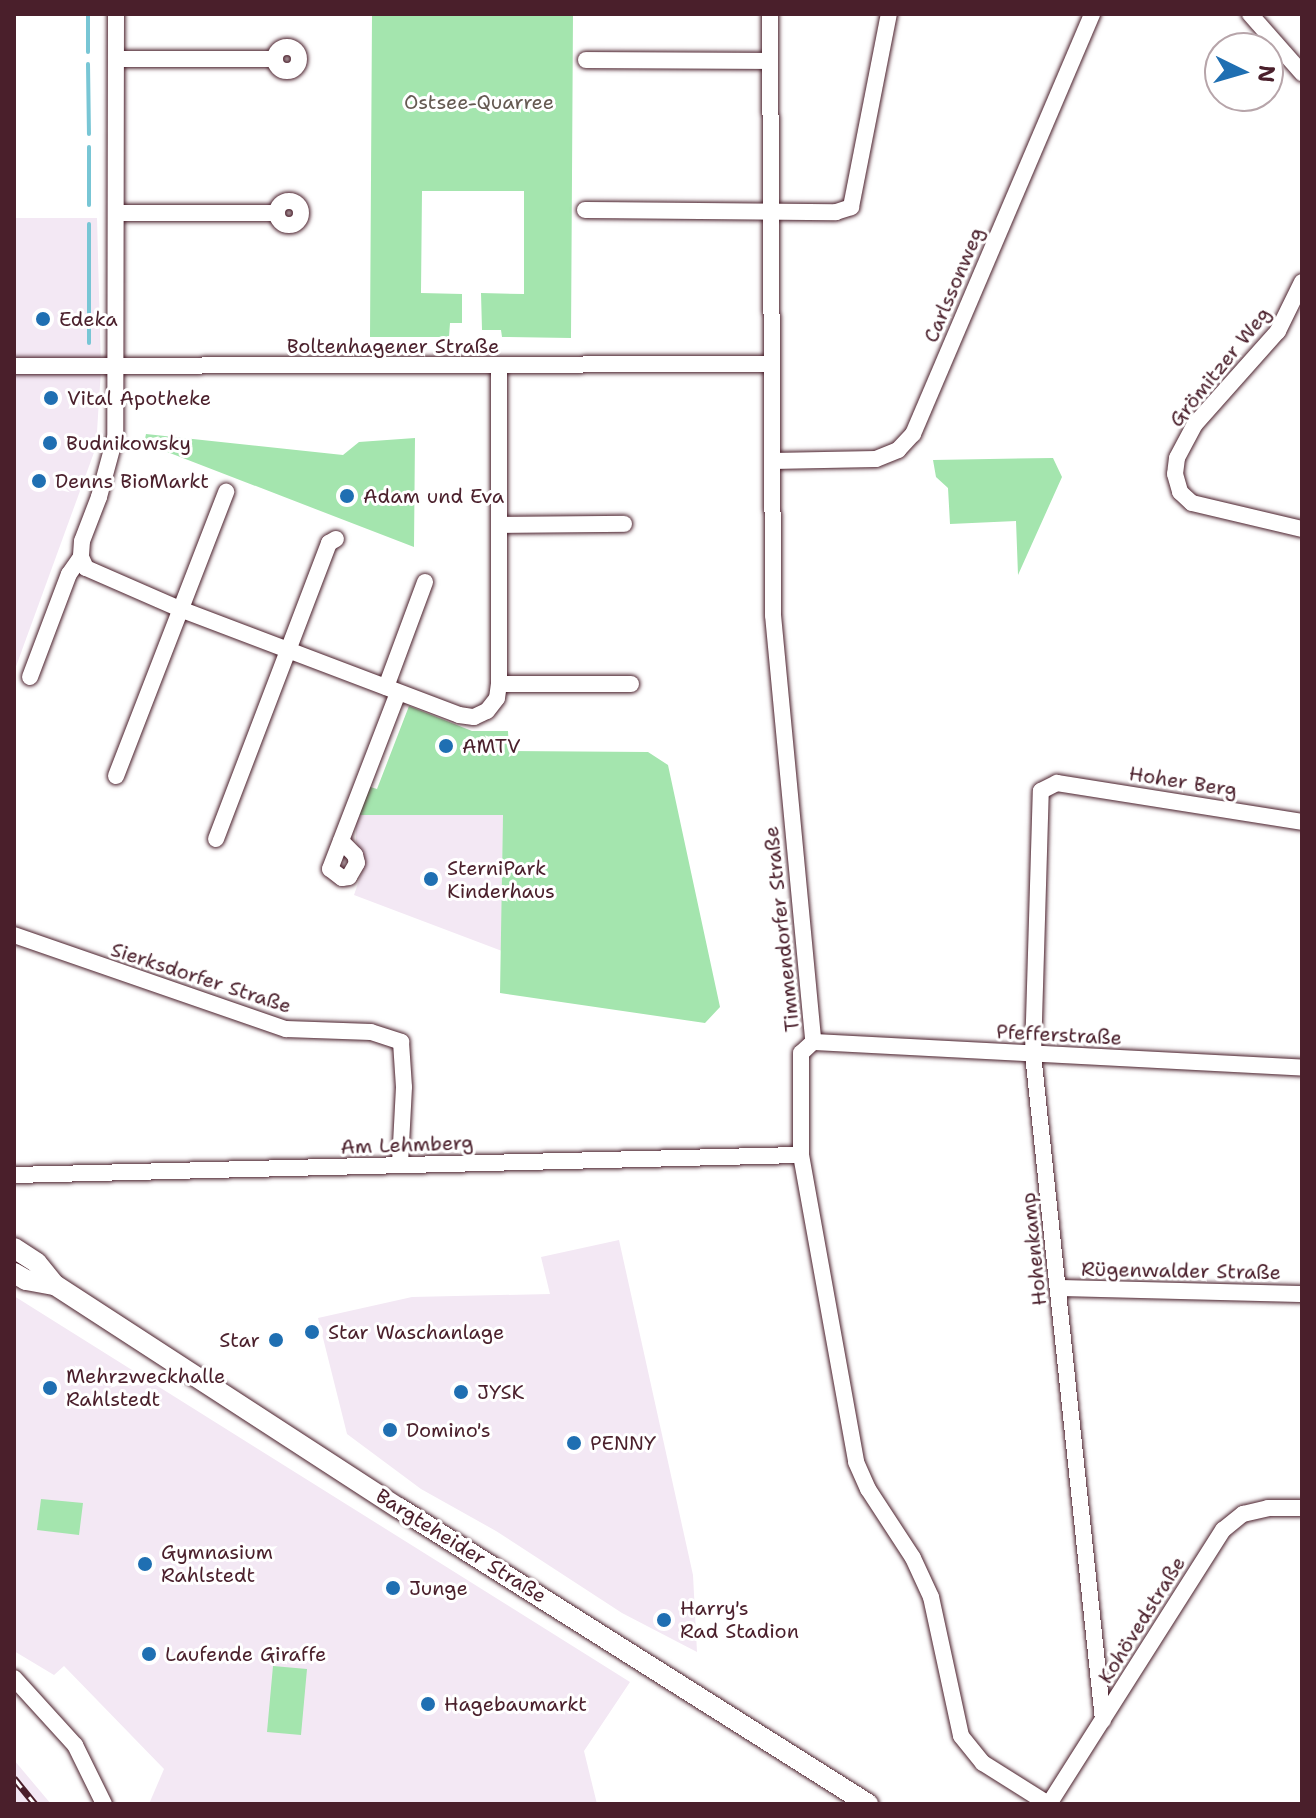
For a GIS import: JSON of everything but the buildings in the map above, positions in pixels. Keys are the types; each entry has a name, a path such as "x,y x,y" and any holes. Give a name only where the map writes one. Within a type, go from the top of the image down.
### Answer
{"main road":[{"name":"Bargteheider Straße","path":"14,1248 37,1263 55,1285 399,1508 868,1804"},
{"name":"Bargteheider Straße","path":"14,1273 26,1280 55,1285"}],"street":[{"path":"116,14 116,365 113,448 82,541 81,557 86,568 99,577 392,690 474,717 487,711 495,702 499,684 499,366"},
{"name":"Timmendorfer Straße","path":"770,14 773,615 813,1042 801,1053 801,1155 856,1462 868,1489 913,1558 931,1597 961,1736 983,1763 1048,1804"},
{"path":"585,210 771,213 836,212 851,207 889,14"},
{"name":"Carlssonweg","path":"772,461 876,459 898,450 913,434 1092,14"},
{"path":"1250,14 1302,73"},
{"path":"116,59 275,59"},
{"path":"586,60 770,61"},
{"path":"116,213 277,213"},
{"name":"Grömitzer Weg","path":"1302,282 1278,331 1195,424 1177,458 1175,474 1180,492 1192,503 1302,529"},
{"name":"Boltenhagener Straße","path":"14,366 772,364"},
{"path":"116,776 226,492"},
{"path":"500,525 624,524"},
{"path":"216,839 329,543 336,539"},
{"path":"30,677 69,574 81,557"},
{"path":"341,841 425,582"},
{"path":"499,684 631,684"},
{"name":"Hoher Berg","path":"1057,783 1302,822"},
{"name":"Hohenkamp","path":"1057,783 1041,791 1033,1054 1103,1720"},
{"name":"Sierksdorfer Straße","path":"14,935 286,1029 371,1032 401,1042 404,1087 400,1164"},
{"name":"Pfefferstraße","path":"813,1042 1302,1068"},
{"name":"Am Lehmberg","path":"14,1175 801,1155"},
{"name":"Rügenwalder Straße","path":"1059,1288 1302,1294"},
{"name":"Kohövedstraße","path":"1048,1804 1223,1530 1243,1514 1302,1508"},
{"path":"14,1678 75,1745 104,1804"},
{"path":"14,1693 35,1701"}],"shaded area":[{"path":"14,218 97,218 101,370 96,447 14,672"},
{"name":"SterniPark Kinderhaus","path":"356,815 503,815 502,951 354,895 365,863 356,842"},
{"path":"619,1240 693,1575 697,1652 622,1613 496,1531 421,1489 347,1434 318,1318 412,1297 550,1294 541,1257"},
{"name":"Gymnasium Rahlstedt","path":"14,1296 630,1682 584,1751 597,1804 149,1804 164,1769 64,1666 54,1675 14,1651"},
{"path":"14,1760 51,1804 14,1804"}],"green space":[{"name":"Ostsee-Quarree","path":"372,14 573,14 571,338 502,337 501,330 482,330 481,293 524,294 524,191 422,191 421,293 462,294 462,323 450,323 449,337 370,337"},
{"path":"146,434 343,455 359,442 415,438 414,547 144,443"},
{"path":"1053,458 1062,477 1018,575 1016,521 950,524 948,488 936,477 933,460"},
{"path":"409,706 472,731 508,731 509,751 648,752 668,765 720,1007 705,1023 500,993 503,815 356,815 367,786 377,789"},
{"path":"41,1499 83,1503 79,1535 37,1530"},
{"path":"273,1666 307,1669 301,1735 267,1732"}],"waterway":[{"path":"88,14 88,52"},
{"path":"88,64 89,134"},
{"path":"89,147 89,205"},
{"path":"89,224 89,343"}],"railway":[{"path":"14,1778 35,1804"}],"place":[{"name":"Edeka","path":"43,319"},
{"name":"Vital Apotheke","path":"51,398"},
{"name":"Budnikowsky","path":"50,443"},
{"name":"Denns BioMarkt","path":"39,481"},
{"name":"Adam und Eva","path":"347,496"},
{"name":"AMTV","path":"446,746"},
{"name":"SterniPark Kinderhaus","path":"431,879"},
{"name":"Star Waschanlage","path":"312,1332"},
{"name":"Star","path":"276,1340"},
{"name":"Mehrzweckhalle Rahlstedt","path":"50,1388"},
{"name":"JYSK","path":"461,1392"},
{"name":"Domino's","path":"390,1430"},
{"name":"PENNY","path":"574,1443"},
{"name":"Gymnasium Rahlstedt","path":"145,1564"},
{"name":"Junge","path":"393,1588"},
{"name":"Harry's Rad Stadion","path":"664,1620"},
{"name":"Laufende Giraffe","path":"149,1654"},
{"name":"Hagebaumarkt","path":"428,1704"}]}
